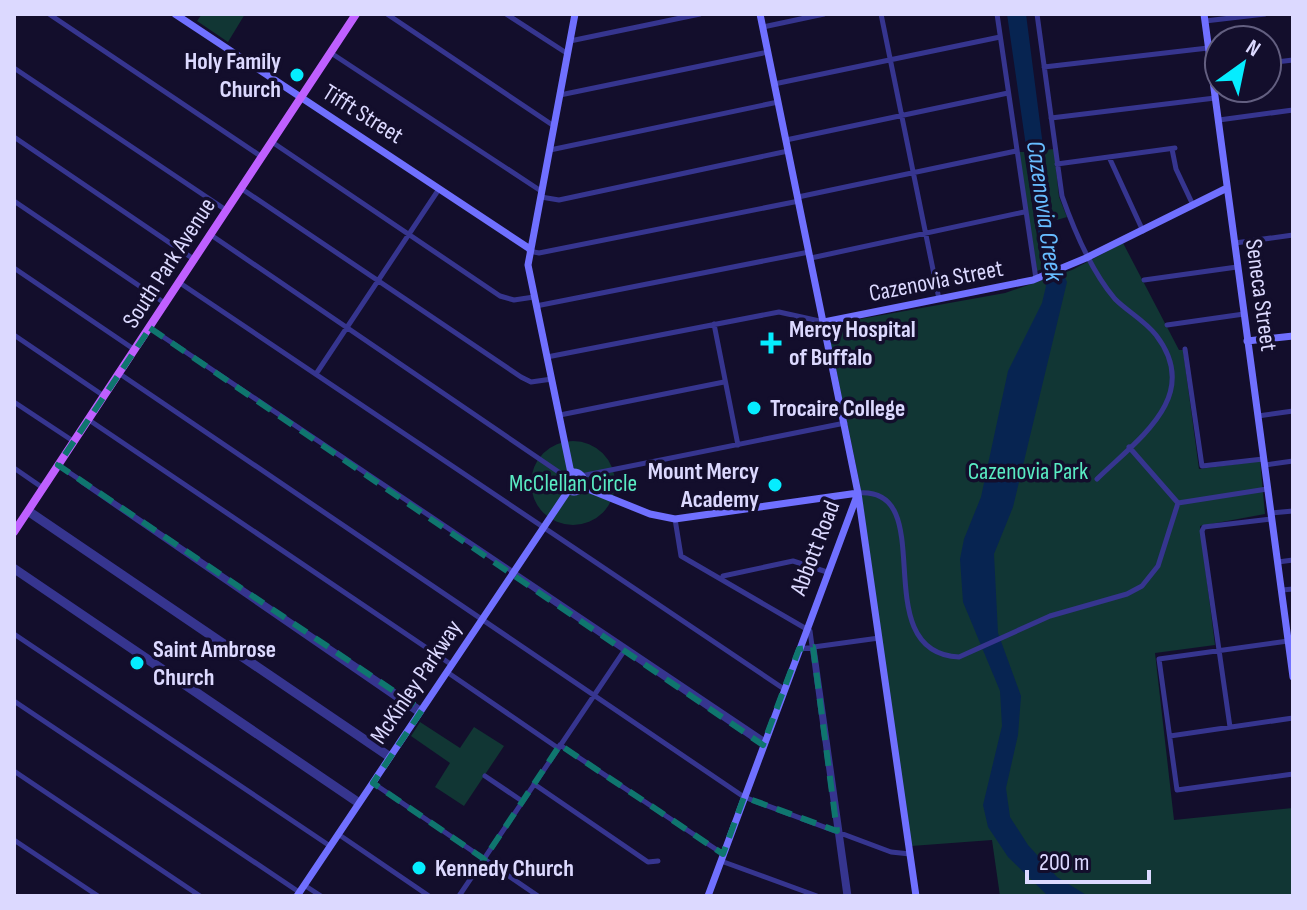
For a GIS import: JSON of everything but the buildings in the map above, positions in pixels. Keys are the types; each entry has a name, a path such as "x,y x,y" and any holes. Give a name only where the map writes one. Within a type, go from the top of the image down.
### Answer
{"main road":[{"name":"South Park Avenue","path":"14,532 356,14"}],"street":[{"path":"49,14 262,157"},
{"name":"Tifft Street","path":"175,14 530,250"},
{"path":"387,14 554,126"},
{"path":"506,14 568,54"},
{"path":"575,14 528,265 560,415 568,475 564,486 568,491 577,492 583,487"},
{"path":"570,41 700,14"},
{"name":"Abbott Road","path":"708,896 858,493 760,14"},
{"path":"763,27 824,14"},
{"path":"881,14 940,300"},
{"path":"997,14 1024,212 1039,278"},
{"path":"1037,14 1062,196 1090,257 1112,295 1156,335 1173,373 1170,400 1097,479"},
{"path":"1204,17 1265,14"},
{"path":"774,84 1000,37"},
{"path":"1044,67 1203,49"},
{"path":"331,52 540,194 559,200 788,151"},
{"path":"560,95 768,52"},
{"path":"14,68 227,211"},
{"path":"786,140 1008,93"},
{"path":"1051,118 1203,99"},
{"path":"549,150 778,102"},
{"name":"Seneca Street","path":"1216,104 1293,677"},
{"path":"1218,120 1293,110"},
{"path":"14,137 195,260"},
{"path":"272,142 507,299 534,297"},
{"path":"1057,164 1174,148 1176,169 1193,205"},
{"path":"530,250 536,254 1016,151"},
{"path":"1109,157 1143,231"},
{"path":"316,374 439,188"},
{"name":"Cazenovia Street","path":"824,322 1039,278 1090,257 1227,188"},
{"path":"242,189 524,379 537,382 552,379"},
{"path":"14,201 166,304"},
{"path":"536,306 1024,212"},
{"path":"211,235 568,475 581,476 845,423"},
{"path":"1234,243 1293,235"},
{"path":"1144,280 1237,267"},
{"path":"14,268 135,350"},
{"path":"180,283 784,689"},
{"path":"547,357 779,312 824,322"},
{"path":"1167,325 1244,314"},
{"path":"714,324 738,445"},
{"path":"150,328 764,743"},
{"path":"14,335 104,396"},
{"path":"1247,341 1293,336"},
{"path":"1185,349 1202,466 1293,461"},
{"path":"120,374 744,797 891,852 910,854"},
{"path":"560,415 724,382"},
{"path":"14,402 74,442"},
{"path":"1257,416 1293,411"},
{"path":"89,420 722,858 817,896"},
{"path":"1129,447 1178,503"},
{"path":"58,465 420,712"},
{"path":"14,468 43,488"},
{"path":"581,476 583,487"},
{"path":"583,487 650,514 675,519 858,493 880,495 899,520 905,596 910,618 925,642 952,657 981,649 1065,611 1127,594 1147,582 1161,558 1178,503"},
{"path":"1178,503 1267,489"},
{"name":"McKinley Parkway","path":"300,891 568,491"},
{"path":"858,493 916,896"},
{"path":"28,511 390,757"},
{"path":"1230,727 1202,531 1204,527 1293,511"},
{"path":"675,519 681,556 712,577 793,561 827,572"},
{"path":"1277,562 1293,560"},
{"path":"14,568 359,803"},
{"path":"722,577 778,615 807,626 813,647 848,896"},
{"path":"1281,590 1293,589"},
{"path":"14,634 330,846"},
{"path":"799,649 880,638"},
{"path":"1288,641 1159,659 1177,790 1293,774"},
{"path":"459,896 625,649"},
{"path":"14,701 300,891 321,896"},
{"path":"1170,736 1293,718"},
{"path":"14,771 200,896"},
{"path":"485,776 522,801"},
{"path":"373,783 538,896"},
{"path":"534,784 648,862 658,861"},
{"path":"338,834 429,896"},
{"path":"14,840 98,896"}],"highlighted area":[{"path":"150,328 763,745 799,649 813,647 837,831 744,797 723,854 560,745 484,859 373,783 422,710 58,465"}],"green space":[{"path":"202,14 245,14 228,42 197,21"},
{"path":"1054,149 1059,197 1067,217 1053,221 1044,150"},
{"path":"1018,152 1024,152 1042,269 1037,271"},
{"name":"Cazenovia Park","path":"1123,243 1179,350 1183,350 1199,469 1260,461 1265,514 1200,526 1215,645 1155,653 1174,820 1293,808 1293,896 1000,896 992,840 911,846 860,485 827,325 1005,293 1072,270"},
{"name":"McClellan Circle","path":"573,441 589,444 603,453 612,467 615,483 612,499 603,513 589,522 573,525 557,522 543,513 534,499 531,483 534,467 543,453 557,444"},
{"path":"420,722 460,748 474,727 504,746 464,806 435,787 450,763 411,736"}],"water":[{"name":"Cazenovia Creek","path":"1007,14 1026,14 1058,263 1067,282 1013,507 994,554 998,633 1021,696 1018,735 1006,788 1010,817 1028,845 1057,877 1088,896 1048,896 1008,857 988,827 983,805 1002,726 1000,691 963,602 960,559 964,539 981,497 1008,371 1042,303 1046,286"}],"place":[{"name":"Holy Family Church","path":"297,75"},
{"name":"Mercy Hospital of Buffalo","path":"771,343"},
{"name":"Trocaire College","path":"754,408"},
{"name":"Mount Mercy Academy","path":"775,485"},
{"name":"Saint Ambrose Church","path":"137,663"},
{"name":"Kennedy Church","path":"419,868"}]}
